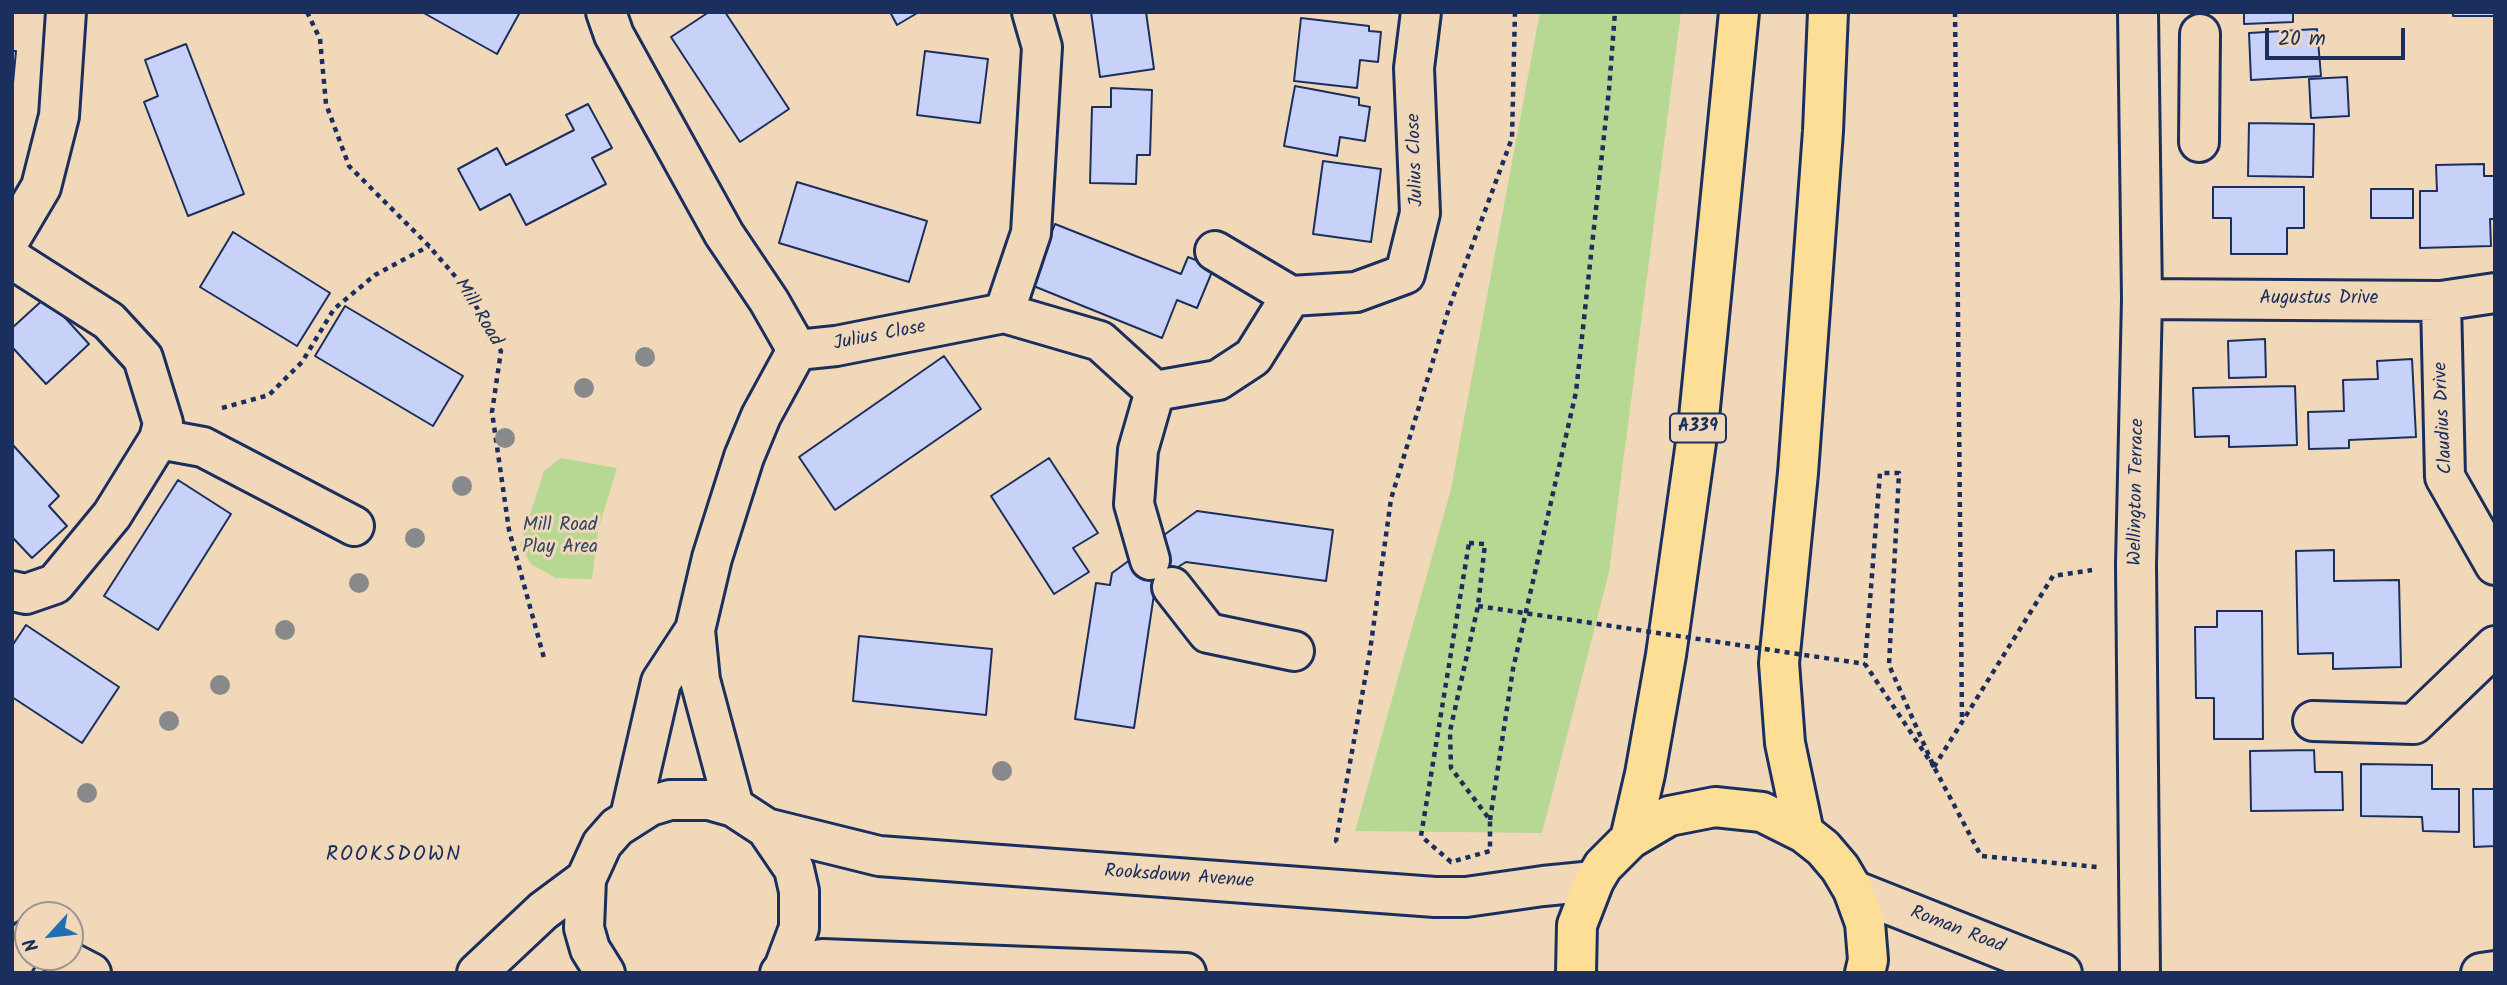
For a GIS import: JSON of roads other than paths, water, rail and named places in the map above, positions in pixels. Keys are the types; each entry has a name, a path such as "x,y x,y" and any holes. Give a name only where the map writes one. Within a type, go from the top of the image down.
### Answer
{"highway":[{"name":"A339","path":"1630,839 1645,774 1666,655 1696,441 1739,12"},
{"path":"1804,832 1785,743 1779,663 1799,459 1823,131 1828,12"},
{"path":"1576,973 1577,925 1594,881 1603,866 1630,839 1670,816 1716,807 1762,812 1804,832 1823,848 1840,868 1853,890 1865,923 1868,960 1866,973"}],"street":[{"path":"12,236 41,187 59,116 66,12"},
{"path":"606,12 614,34 724,234 769,301 797,350 761,416 744,457 712,558 695,629 699,680 734,807"},
{"path":"1004,313 1031,233 1042,47 1032,12"},
{"name":"Julius Close","path":"1291,296 1356,292 1405,274 1420,212 1414,68 1421,12"},
{"name":"Wellington Terrace","path":"2138,12 2142,299 2136,564 2140,973"},
{"path":"2138,111 2199,125 2200,34"},
{"path":"1215,251 1291,296 1253,356 1218,380 1155,391 1139,450 1134,504 1161,574 1208,632 1294,652"},
{"path":"12,259 109,321 143,358 161,431 112,515 55,584 26,594 12,591"},
{"name":"Augustus Drive","path":"2142,299 2441,301 2495,293"},
{"name":"Claudius Drive","path":"2441,301 2445,477 2495,565"},
{"name":"Julius Close","path":"797,350 836,346 1004,313 1100,341 1155,391"},
{"path":"161,431 203,447 354,526"},
{"path":"630,817 661,682 695,629"},
{"path":"2313,721 2414,724 2495,646"},
{"name":"Rooksdown Avenue","path":"605,973 590,949 584,928 586,879 602,844 630,817 650,806 670,800 709,800 734,807 766,828 879,856 1435,897 1466,897 1594,881"},
{"name":"Rooksdown Avenue","path":"766,828 794,869 799,891 799,928 782,971"},
{"name":"Rooksdown Avenue","path":"477,973 543,911 586,879"},
{"name":"Roman Road","path":"1853,890 2062,973"},
{"name":"Rooksdown Avenue","path":"782,971 822,959 1186,973"},
{"path":"2481,973 2495,971"}],"district":[{"name":"ROOKSDOWN","path":"394,856"}],"park label":[{"name":"Mill Road Play Area","path":"560,538"}]}
